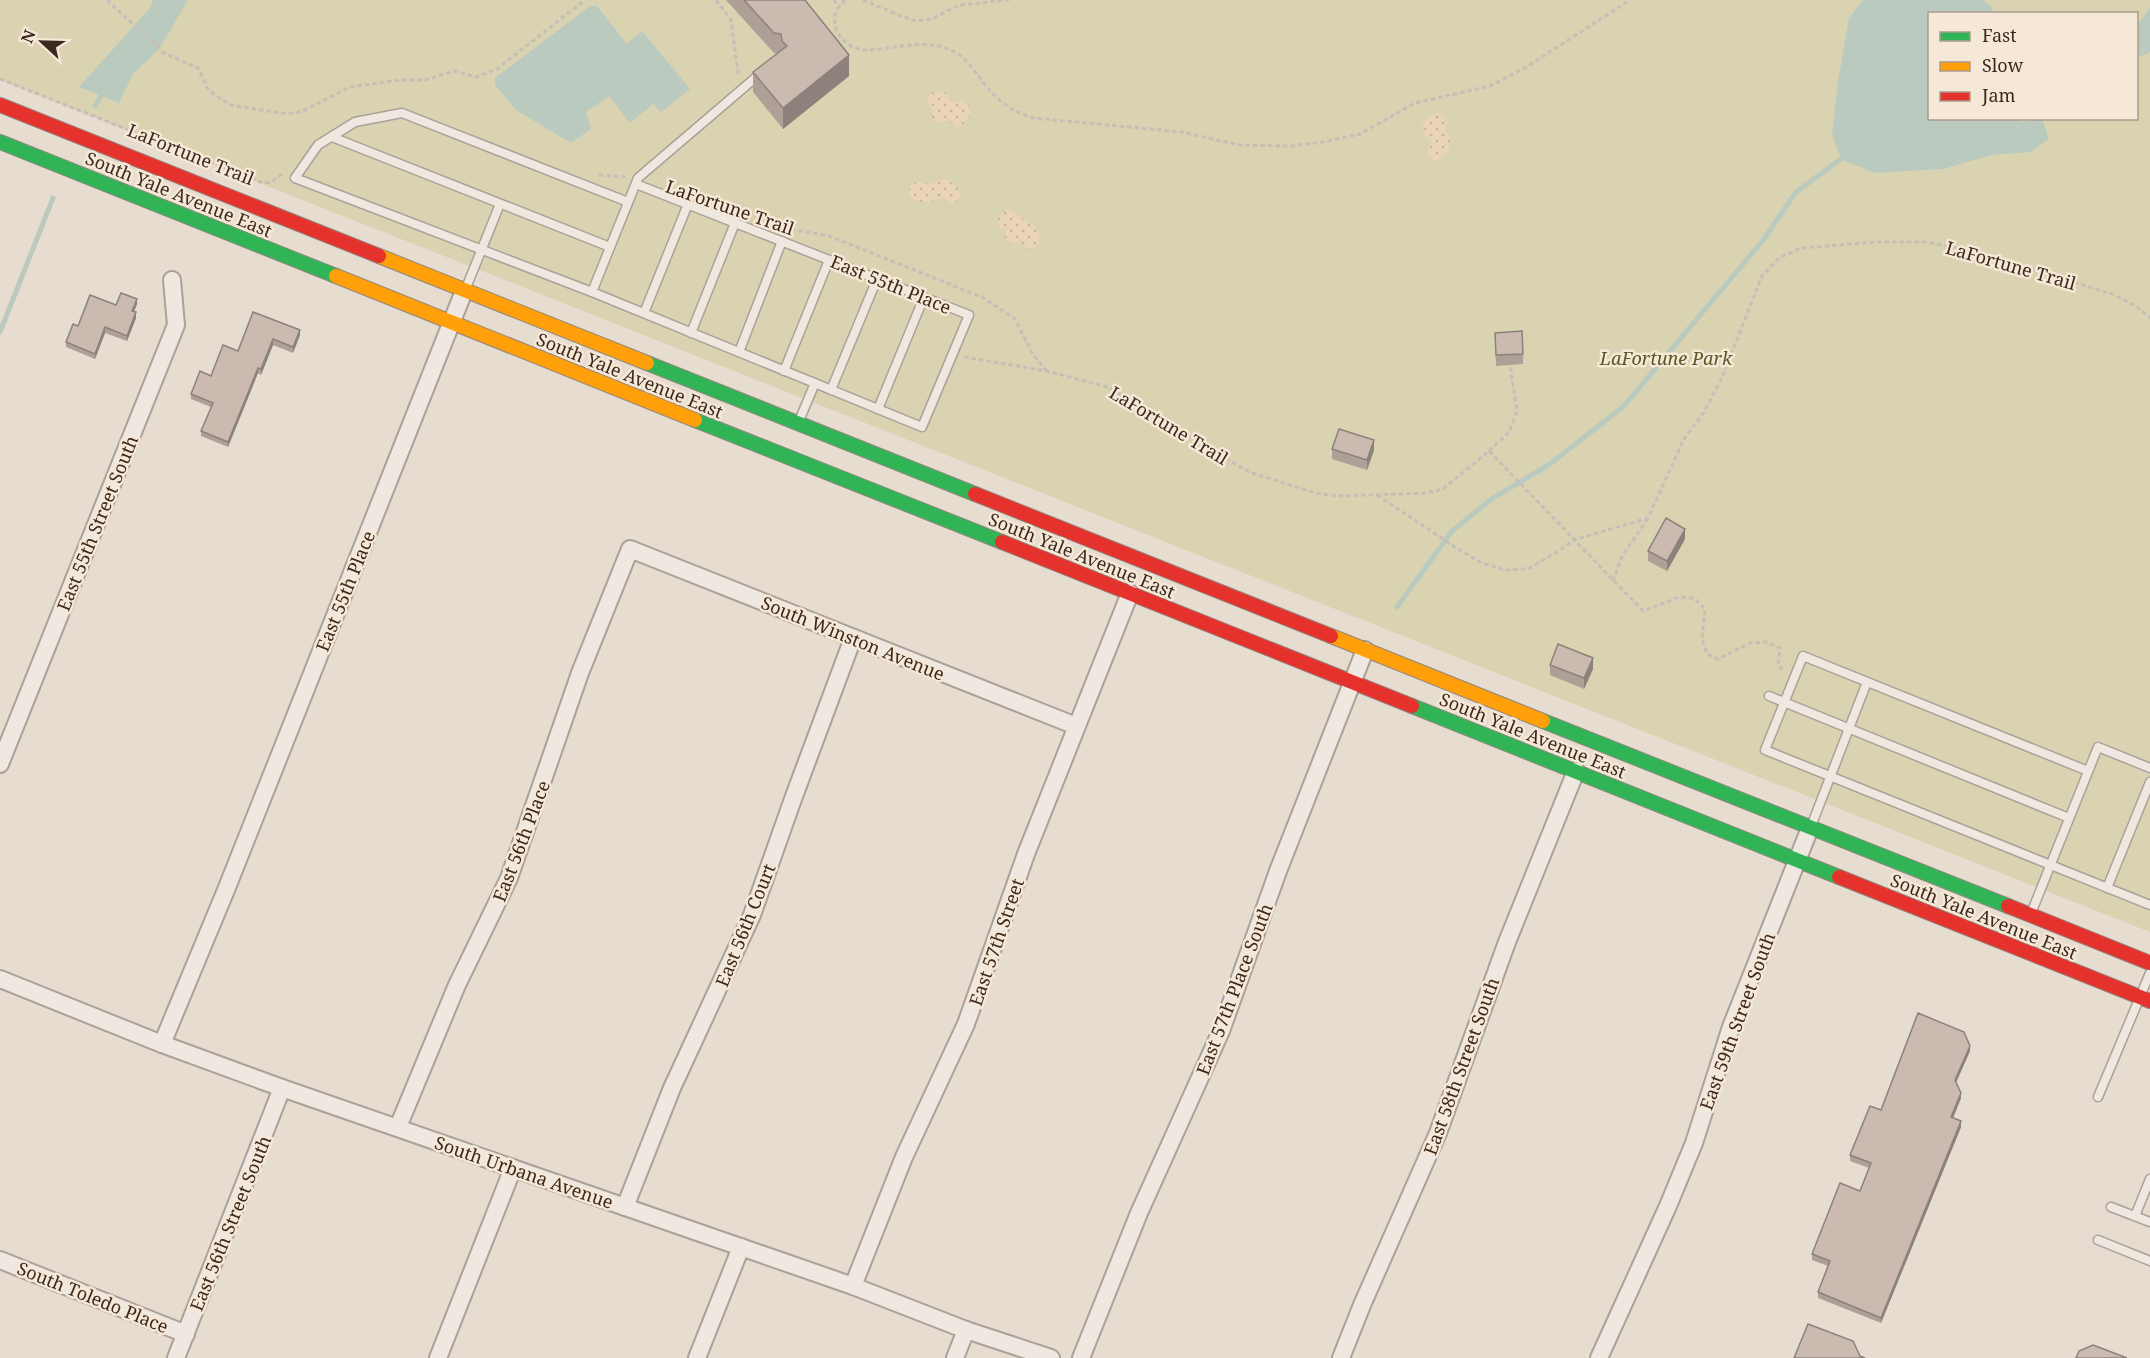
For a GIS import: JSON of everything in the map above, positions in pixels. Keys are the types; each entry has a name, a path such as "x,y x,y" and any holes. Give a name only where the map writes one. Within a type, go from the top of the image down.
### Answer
{"main road":[{"name":"South Yale Avenue East","path":"0,105 2150,963"},
{"name":"South Yale Avenue East","path":"0,142 2145,999"}],"street":[{"name":"East 55th Street South","path":"0,764 176,325 172,280"},
{"name":"East 55th Place","path":"162,1044 226,890 465,291"},
{"name":"South Winston Avenue","path":"630,549 1076,726"},
{"name":"East 56th Place","path":"398,1127 458,985 509,878 580,673 630,549"},
{"name":"East 57th Street","path":"853,1286 904,1157 966,1024 1026,854 1130,593"},
{"name":"East 56th Court","path":"625,1206 672,1088 752,915 853,638"},
{"name":"East 57th Place South","path":"1081,1358 1139,1213 1221,1031 1278,871 1365,651"},
{"name":"East 58th Street South","path":"1341,1358 1438,1133 1507,942 1576,771"},
{"name":"East 59th Street South","path":"1599,1358 1694,1143 1731,1027 1810,828"},
{"name":"South Urbana Avenue","path":"0,979 162,1044 282,1088 853,1286 966,1330 1051,1358"},
{"name":"East 56th Street South","path":"176,1358 282,1088"},
{"path":"438,1358 513,1168"},
{"path":"697,1358 741,1247"},
{"name":"South Toledo Place","path":"0,1260 186,1334"},
{"path":"955,1358 966,1330"}],"lane":[{"path":"592,292 637,181 769,66"},
{"path":"500,204 481,249 295,178 318,145 356,122 402,113 628,202"},
{"path":"332,137 610,247"},
{"name":"East 55th Place","path":"465,291 481,249 922,427 969,315 735,223 637,181"},
{"path":"644,313 688,204"},
{"path":"691,333 735,223"},
{"path":"739,352 782,241"},
{"path":"784,371 829,260"},
{"path":"831,390 877,279"},
{"path":"878,409 924,297"},
{"path":"797,424 815,383"},
{"path":"2088,771 1803,656 1765,750 2150,905"},
{"name":"East 59th Street South","path":"1810,828 1867,682"},
{"path":"1769,696 2069,818"},
{"path":"2030,915 2098,747 2150,768"},
{"path":"2107,888 2150,782"},
{"path":"2098,1097 2145,999 2150,973"},
{"path":"2135,1216 2150,1179"},
{"path":"2111,1207 2150,1222"},
{"path":"2098,1240 2150,1261"}],"path":[{"path":"107,0 164,53 198,68 209,91 231,105 287,114 301,112 350,87 400,80 425,80 454,71 476,77 497,69 585,0"},
{"path":"716,0 731,20 738,72 733,81"},
{"path":"834,0 838,6"},
{"path":"845,0 838,6 834,21 837,33 851,48 867,50 925,44 943,46 960,55 1001,104 1017,113 1033,118 1182,132 1239,145 1290,146 1360,134 1415,103 1490,86 1528,66 1630,0"},
{"path":"864,0 916,21 932,18 959,2 1009,0"},
{"name":"LaFortune Trail","path":"0,79 263,183 280,177 286,168"},
{"path":"597,175 637,181"},
{"name":"LaFortune Trail","path":"782,226 830,236 982,297 1015,319 1033,355 1047,370 1108,387 1249,472 1315,493 1338,496 1377,495 1426,493 1443,489 1509,432 1517,411 1510,365"},
{"name":"LaFortune Trail","path":"1613,581 1622,556 1648,518 1684,439 1704,412 1721,380 1762,276 1779,258 1801,248 1879,242 1925,242 1969,250 2112,294 2136,306 2150,318"},
{"path":"959,356 1047,370"},
{"path":"1489,451 1643,611 1680,597 1694,598 1705,609 1702,639 1707,654 1718,659 1750,643 1766,642 1780,648 1778,666 1795,675"},
{"path":"1377,495 1461,551 1482,563 1505,570 1528,569 1574,540 1648,518"}],"green space":[{"name":"LaFortune Park","path":"0,0 2150,0 2150,932 0,80"}],"sand":[{"path":"938,91 948,94 952,102 961,101 970,106 970,115 963,125 956,127 951,123 950,118 942,123 934,121 933,109 928,99 931,93"},
{"path":"1437,113 1444,115 1447,122 1446,131 1451,136 1448,153 1434,160 1428,155 1428,146 1433,141 1424,134 1422,127 1427,116"},
{"path":"943,179 960,190 961,195 957,201 952,203 943,197 921,202 909,195 909,188 917,182 929,184"},
{"path":"1006,210 1014,212 1035,226 1040,236 1037,247 1029,249 1022,245 1022,239 1015,244 1006,240 1004,236 1007,228 1000,229 997,221"}],"shaded area":[{"path":"153,0 188,0 159,49 133,74 119,103 79,87 150,8"},
{"path":"1863,0 1983,0 1993,8 1992,12 1928,12 1928,120 2020,120 2020,122 2042,120 2049,139 2031,152 1992,155 1943,169 1875,173 1841,159 1832,135 1849,18"},
{"path":"590,6 597,6 627,44 642,31 690,89 661,112 653,104 630,123 609,96 586,112 591,129 571,143 516,110 495,85 495,78"},
{"path":"2150,8 2150,52 2138,58 2138,24"}],"building":[{"path":"744,0 805,0 849,55 783,108 753,72 787,46 782,41 781,34 774,33"},
{"path":"121,293 137,299 132,311 136,312 127,336 105,327 95,354 66,342 73,324 78,326 90,295 116,305"},
{"path":"253,312 300,330 293,347 273,339 261,369 258,368 228,442 201,431 213,403 191,394 200,371 211,376 223,345 238,351"},
{"path":"1522,331 1523,354 1496,355 1495,333"},
{"path":"1339,429 1374,440 1367,460 1332,449"},
{"path":"1666,518 1685,529 1667,561 1648,551"},
{"path":"1558,644 1593,658 1584,678 1550,665"},
{"path":"1918,1013 1964,1032 1970,1046 1955,1080 1961,1093 1951,1117 1961,1121 1881,1318 1818,1292 1830,1261 1812,1254 1840,1183 1860,1191 1871,1163 1850,1155 1870,1106 1881,1110"},
{"path":"1808,1324 1853,1341 1860,1356 1865,1358 1794,1358"},
{"path":"2093,1345 2127,1358 2076,1358 2079,1351"}],"waterway":[{"path":"95,106 104,91"},
{"path":"1397,607 1452,531 1493,498 1550,464 1624,406 1764,239 1796,192 1841,159"},
{"path":"0,332 53,198"}],"traffic: fast":[{"path":"0,142 336,276"},
{"path":"647,363 975,494"},
{"path":"695,420 1002,542"},
{"path":"1412,706 1839,877"},
{"path":"1543,721 2008,906"}],"traffic: slow":[{"path":"379,256 647,363"},
{"path":"336,276 695,420"},
{"path":"1331,636 1543,721"}],"traffic: jam":[{"path":"0,105 379,256"},
{"path":"975,494 1331,636"},
{"path":"1002,542 1412,706"},
{"path":"1839,877 2150,1001"},
{"path":"2008,906 2150,963"}]}
